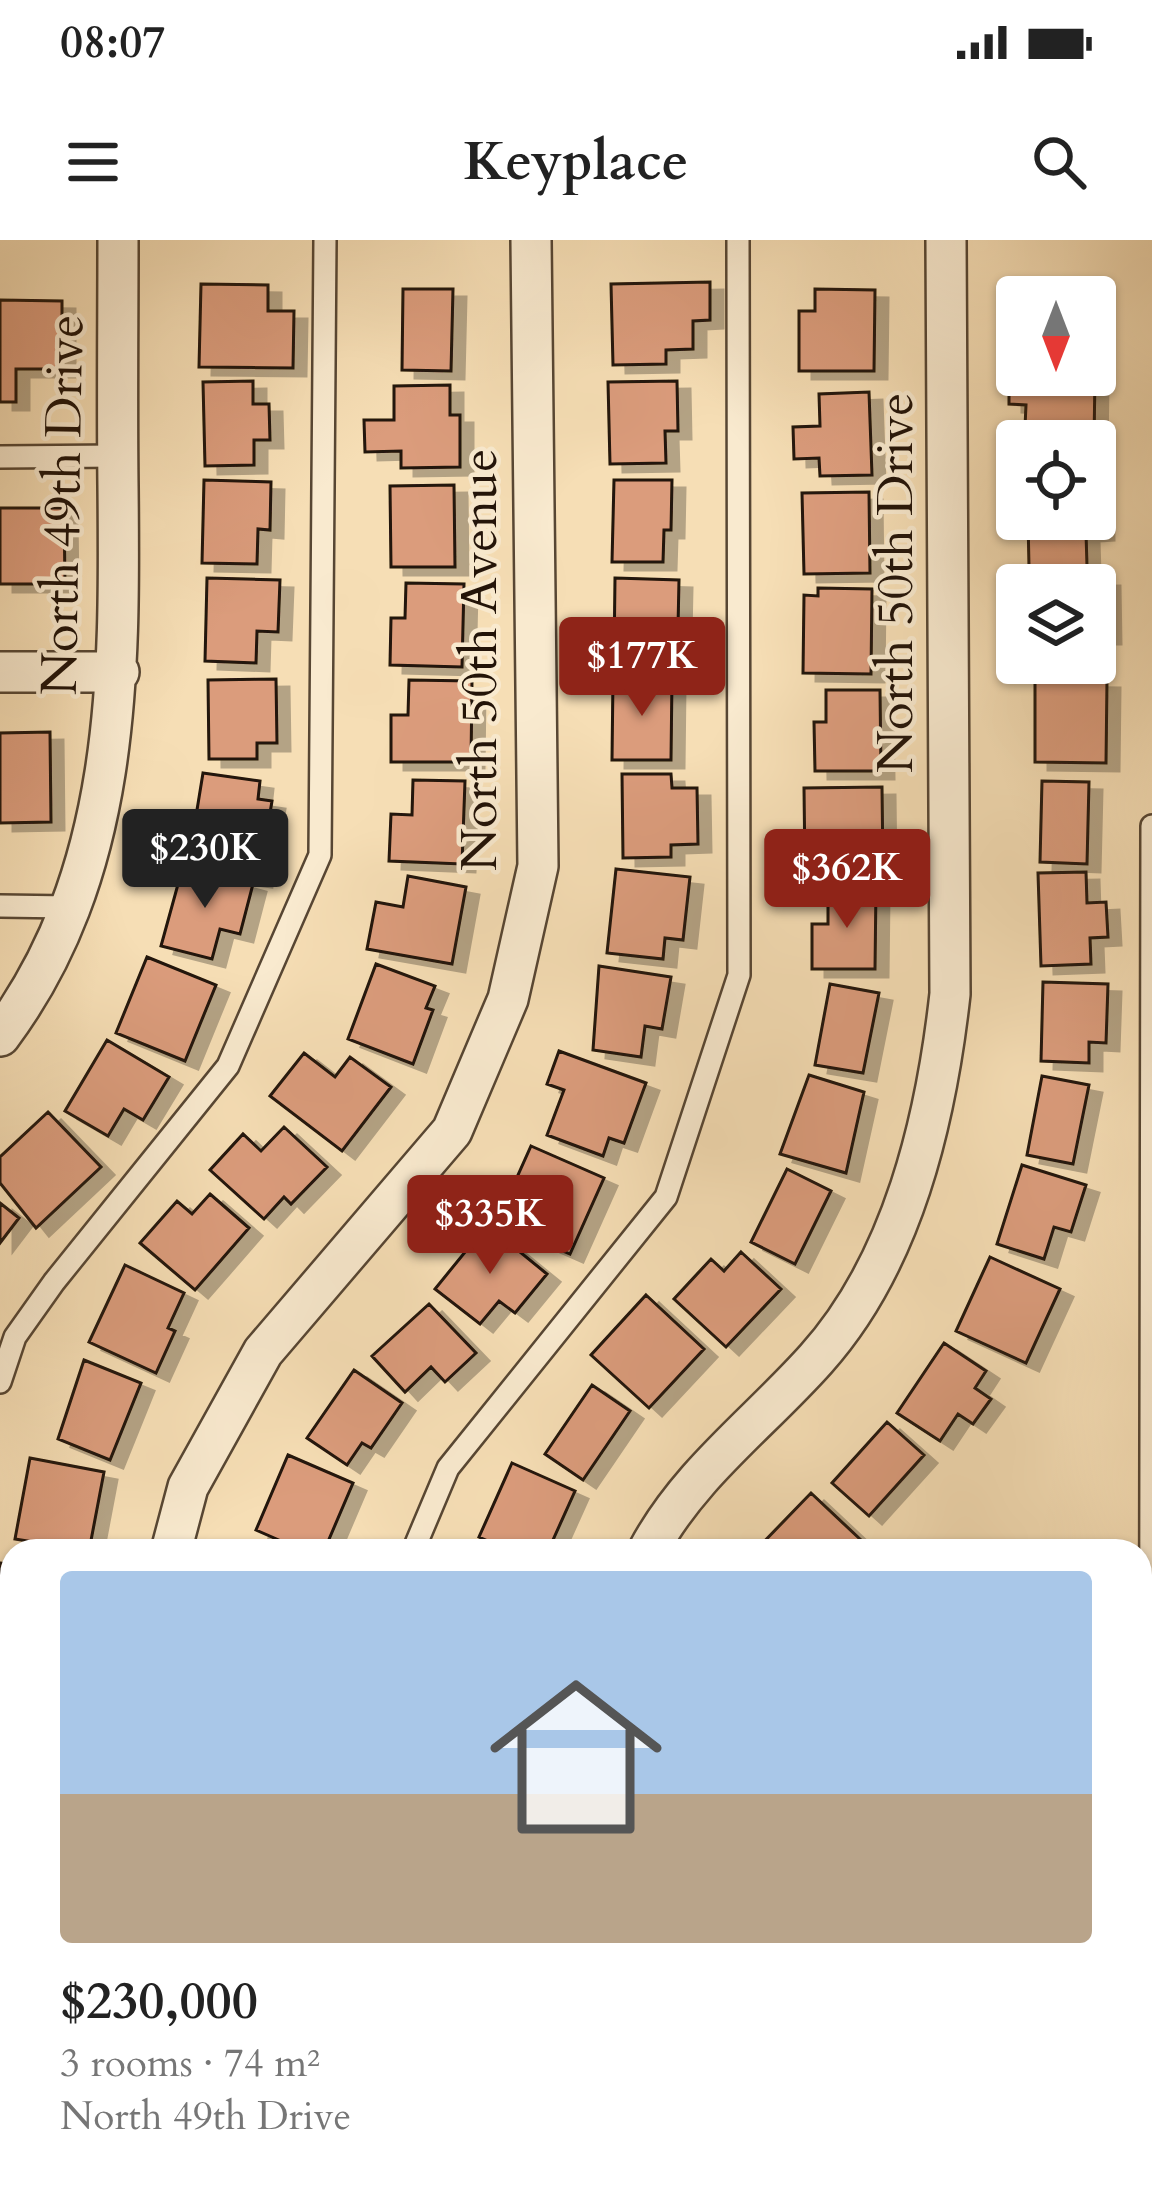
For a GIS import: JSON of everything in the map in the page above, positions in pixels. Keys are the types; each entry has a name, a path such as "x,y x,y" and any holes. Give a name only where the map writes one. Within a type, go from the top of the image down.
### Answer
{"street":[{"name":"North 49th Drive","path":"0,1036 31,994 70,907 101,806 119,672 118,240"},
{"name":"North 50th Avenue","path":"174,1539 188,1487 263,1352 452,1131 508,999 538,866 531,240"},
{"name":"North 50th Drive","path":"655,1539 691,1486 818,1357 863,1296 908,1196 942,1067 950,994 946,240"},
{"path":"0,672 119,672"}],"lane":[{"path":"0,1382 15,1336 228,1066 320,856 326,240"},
{"path":"418,1539 448,1468 666,1197 739,976 738,240"},
{"path":"0,458 118,456"},
{"path":"1145,1539 1152,826"},
{"path":"0,906 70,907"}],"building":[{"path":"710,282 710,320 693,321 693,349 666,350 666,364 613,365 611,284"},
{"path":"201,284 268,285 268,311 294,311 293,368 199,367"},
{"path":"403,289 453,289 451,371 402,370"},
{"path":"815,289 875,290 874,371 799,371 799,311 815,311"},
{"path":"0,300 62,301 62,369 16,369 16,402 0,402"},
{"path":"253,381 253,404 269,404 270,440 254,440 254,465 205,466 203,382"},
{"path":"677,381 678,431 665,431 666,463 610,464 608,382"},
{"path":"450,385 450,415 460,415 460,467 401,468 401,451 365,452 364,420 394,420 394,386"},
{"path":"869,392 872,475 820,476 819,458 794,459 793,427 820,426 819,394"},
{"path":"1009,396 1095,396 1094,420 1025,420 1026,405 1009,404"},
{"path":"204,480 271,482 270,530 258,529 257,564 202,563"},
{"path":"614,480 672,480 671,530 664,530 663,562 612,562"},
{"path":"454,485 455,567 391,567 390,486"},
{"path":"869,492 870,573 804,574 802,493"},
{"path":"0,508 64,508 65,584 0,584"},
{"path":"1028,540 1086,540 1087,564 1029,564"},
{"path":"207,578 280,580 278,632 257,631 256,663 205,661"},
{"path":"615,578 679,580 678,627 664,626 663,661 614,660"},
{"path":"406,583 464,584 462,667 390,665 391,618 405,618"},
{"path":"818,588 872,589 871,674 803,673 804,595 818,596"},
{"path":"613,678 672,678 671,760 612,760"},
{"path":"276,679 277,743 257,743 257,759 209,759 208,680"},
{"path":"409,680 472,681 471,762 391,762 391,715 408,715"},
{"path":"1035,684 1107,684 1106,763 1035,762"},
{"path":"826,690 880,690 881,771 815,771 814,722 826,722"},
{"path":"50,732 51,822 0,823 0,733"},
{"path":"203,773 260,781 258,799 272,801 259,879 237,876 239,861 190,853"},
{"path":"622,774 671,774 672,788 697,788 698,844 671,845 671,857 623,858"},
{"path":"413,780 465,781 462,864 389,861 391,814 412,815"},
{"path":"1042,781 1089,782 1087,864 1040,862"},
{"path":"882,787 883,868 805,869 804,788"},
{"path":"183,866 253,884 240,934 220,929 212,959 161,946"},
{"path":"616,869 690,877 683,940 665,938 663,959 607,953"},
{"path":"1086,872 1087,903 1106,902 1108,937 1090,938 1091,964 1041,966 1038,873"},
{"path":"408,876 466,887 452,964 367,949 376,902 403,907"},
{"path":"828,887 876,887 875,969 812,969 812,924 828,924"},
{"path":"147,957 216,985 185,1061 116,1033"},
{"path":"376,964 435,986 426,1008 433,1010 413,1064 348,1039"},
{"path":"599,966 671,977 662,1029 645,1026 641,1057 593,1050"},
{"path":"1043,982 1108,984 1106,1043 1089,1042 1089,1063 1041,1061"},
{"path":"830,984 879,993 863,1073 815,1065"},
{"path":"107,1040 169,1077 143,1120 124,1109 108,1136 65,1111"},
{"path":"559,1051 646,1083 624,1143 609,1138 603,1156 547,1135 564,1090 547,1084"},
{"path":"304,1053 335,1077 350,1057 391,1087 342,1151 270,1096"},
{"path":"809,1075 864,1092 846,1173 780,1154"},
{"path":"1042,1076 1089,1085 1073,1164 1027,1155"},
{"path":"48,1112 101,1167 36,1228 0,1183 0,1157"},
{"path":"284,1127 327,1167 291,1204 284,1197 264,1219 210,1170 243,1134 261,1151"},
{"path":"531,1146 604,1178 570,1254 497,1222"},
{"path":"1022,1165 1086,1185 1071,1232 1054,1227 1044,1259 997,1244"},
{"path":"787,1169 831,1191 795,1264 751,1242"},
{"path":"210,1194 249,1228 195,1290 140,1243 177,1201 192,1214"},
{"path":"0,1203 19,1218 0,1243"},
{"path":"487,1225 547,1274 515,1313 499,1301 480,1324 435,1289"},
{"path":"741,1252 781,1289 726,1347 674,1299 711,1259 724,1271"},
{"path":"990,1257 1060,1289 1026,1363 956,1331"},
{"path":"125,1265 184,1293 168,1328 175,1331 156,1373 89,1342"},
{"path":"646,1295 704,1349 649,1408 591,1355"},
{"path":"429,1304 476,1353 445,1382 431,1367 405,1392 372,1356"},
{"path":"944,1343 986,1371 975,1388 991,1399 973,1424 958,1414 940,1441 897,1413"},
{"path":"84,1360 141,1383 110,1460 58,1439"},
{"path":"354,1370 402,1403 371,1448 362,1443 347,1465 307,1438"},
{"path":"592,1385 630,1411 583,1480 545,1454"},
{"path":"887,1422 924,1455 869,1516 832,1483"},
{"path":"288,1455 353,1483 329,1539 277,1539 256,1530"},
{"path":"30,1458 104,1472 91,1539 15,1539"},
{"path":"512,1463 575,1491 553,1539 479,1537"},
{"path":"811,1493 860,1539 767,1539"}]}
